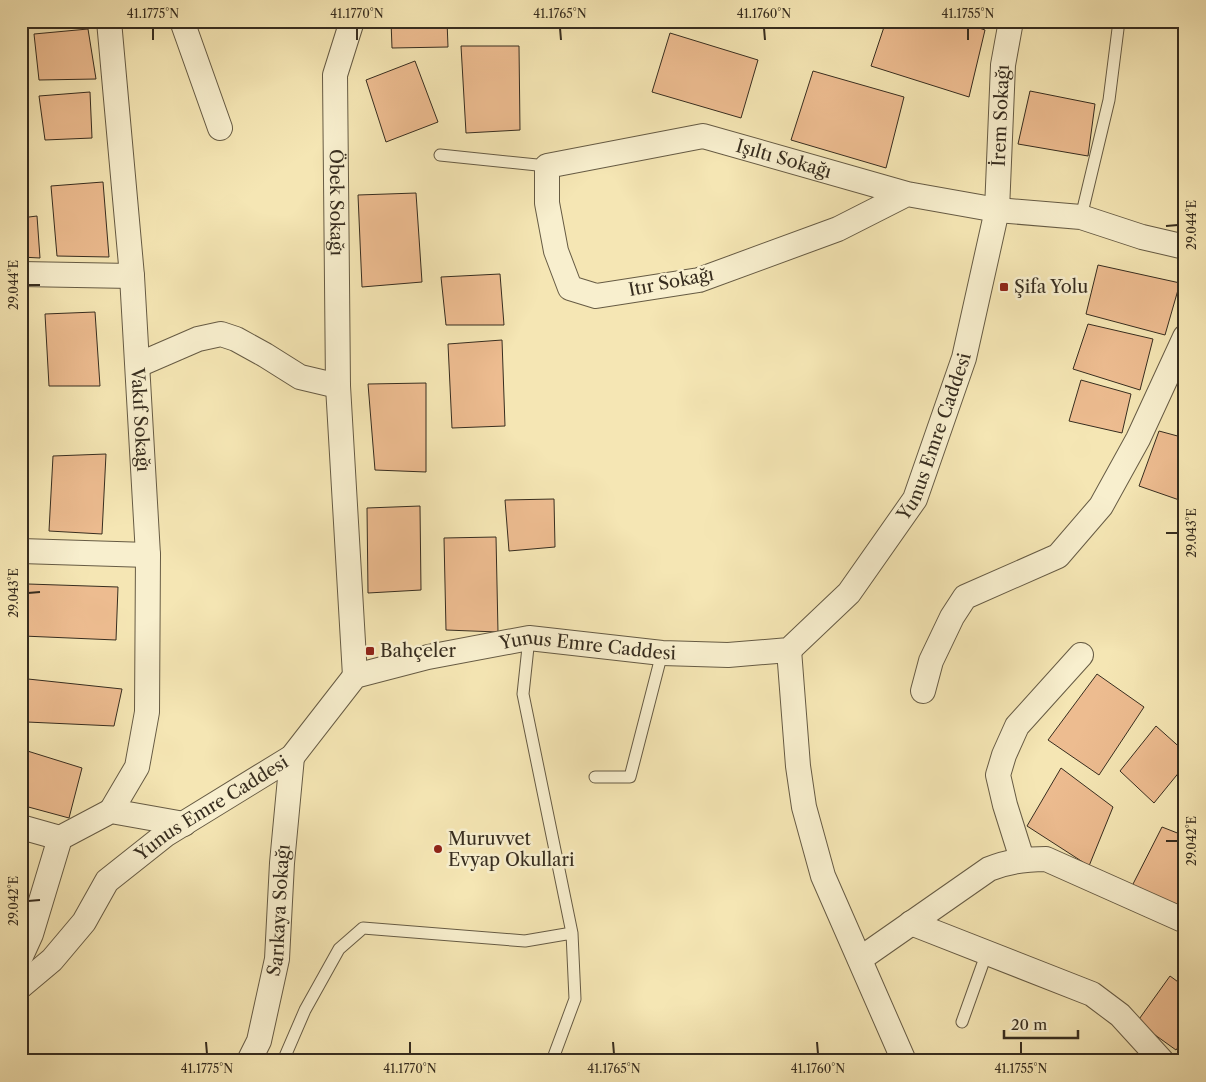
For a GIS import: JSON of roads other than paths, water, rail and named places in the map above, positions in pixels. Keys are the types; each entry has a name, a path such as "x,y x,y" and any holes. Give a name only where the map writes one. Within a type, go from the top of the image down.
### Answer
{"street":[{"name":"Vakıf Sokağı","path":"110,21 132,276 148,555 147,712 137,766 111,811"},
{"path":"182,21 220,128"},
{"name":"Öbek Sokağı","path":"352,21 335,75 338,386 355,676"},
{"name":"İrem Sokağı","path":"997,210 1003,65 1011,21"},
{"name":"Işıltı Sokağı","path":"547,166 703,136 907,194 997,210 1081,217 1142,237 1185,247"},
{"name":"Itır Sokağı","path":"547,166 547,203 556,252 570,288 596,296 699,280 838,229 907,194"},
{"name":"Yunus Emre Caddesi","path":"21,986 52,960 84,922 107,881 165,835 292,757 355,676 428,657 529,638 662,653 728,655 789,650 849,594 915,499 964,358 997,210"},
{"path":"21,274 132,276"},
{"path":"138,365 198,339 221,334 236,339 300,377 338,386"},
{"path":"923,692 931,661 952,617 965,597 1058,556 1101,506 1138,439 1185,337"},
{"path":"21,551 148,555"},
{"path":"789,650 798,766 804,807 824,876 904,1061"},
{"path":"1022,859 1005,805 998,775 1004,755 1017,726 1081,655"},
{"name":"Sarıkaya Sokağı","path":"249,1061 259,1041 277,959 282,863 292,757"},
{"path":"21,827 60,838 111,811 184,824"},
{"path":"21,956 31,934 60,838"},
{"path":"860,959 989,869 1022,859 1046,859 1185,921"},
{"path":"911,923 1092,994 1120,1015 1162,1061"}],"lane":[{"path":"1081,217 1109,100 1119,21"},
{"path":"440,155 547,166"},
{"path":"529,638 523,694 572,933 575,999 552,1061"},
{"path":"595,777 630,777 662,653"},
{"path":"283,1061 305,1010 339,949 363,928 525,941 572,933"},
{"path":"962,1022 987,952"}],"place":[{"name":"Şifa Yolu","path":"1004,287"},
{"name":"Bahçeler","path":"370,651"},
{"name":"Muruvvet Evyap Okullari","path":"438,849"}]}
